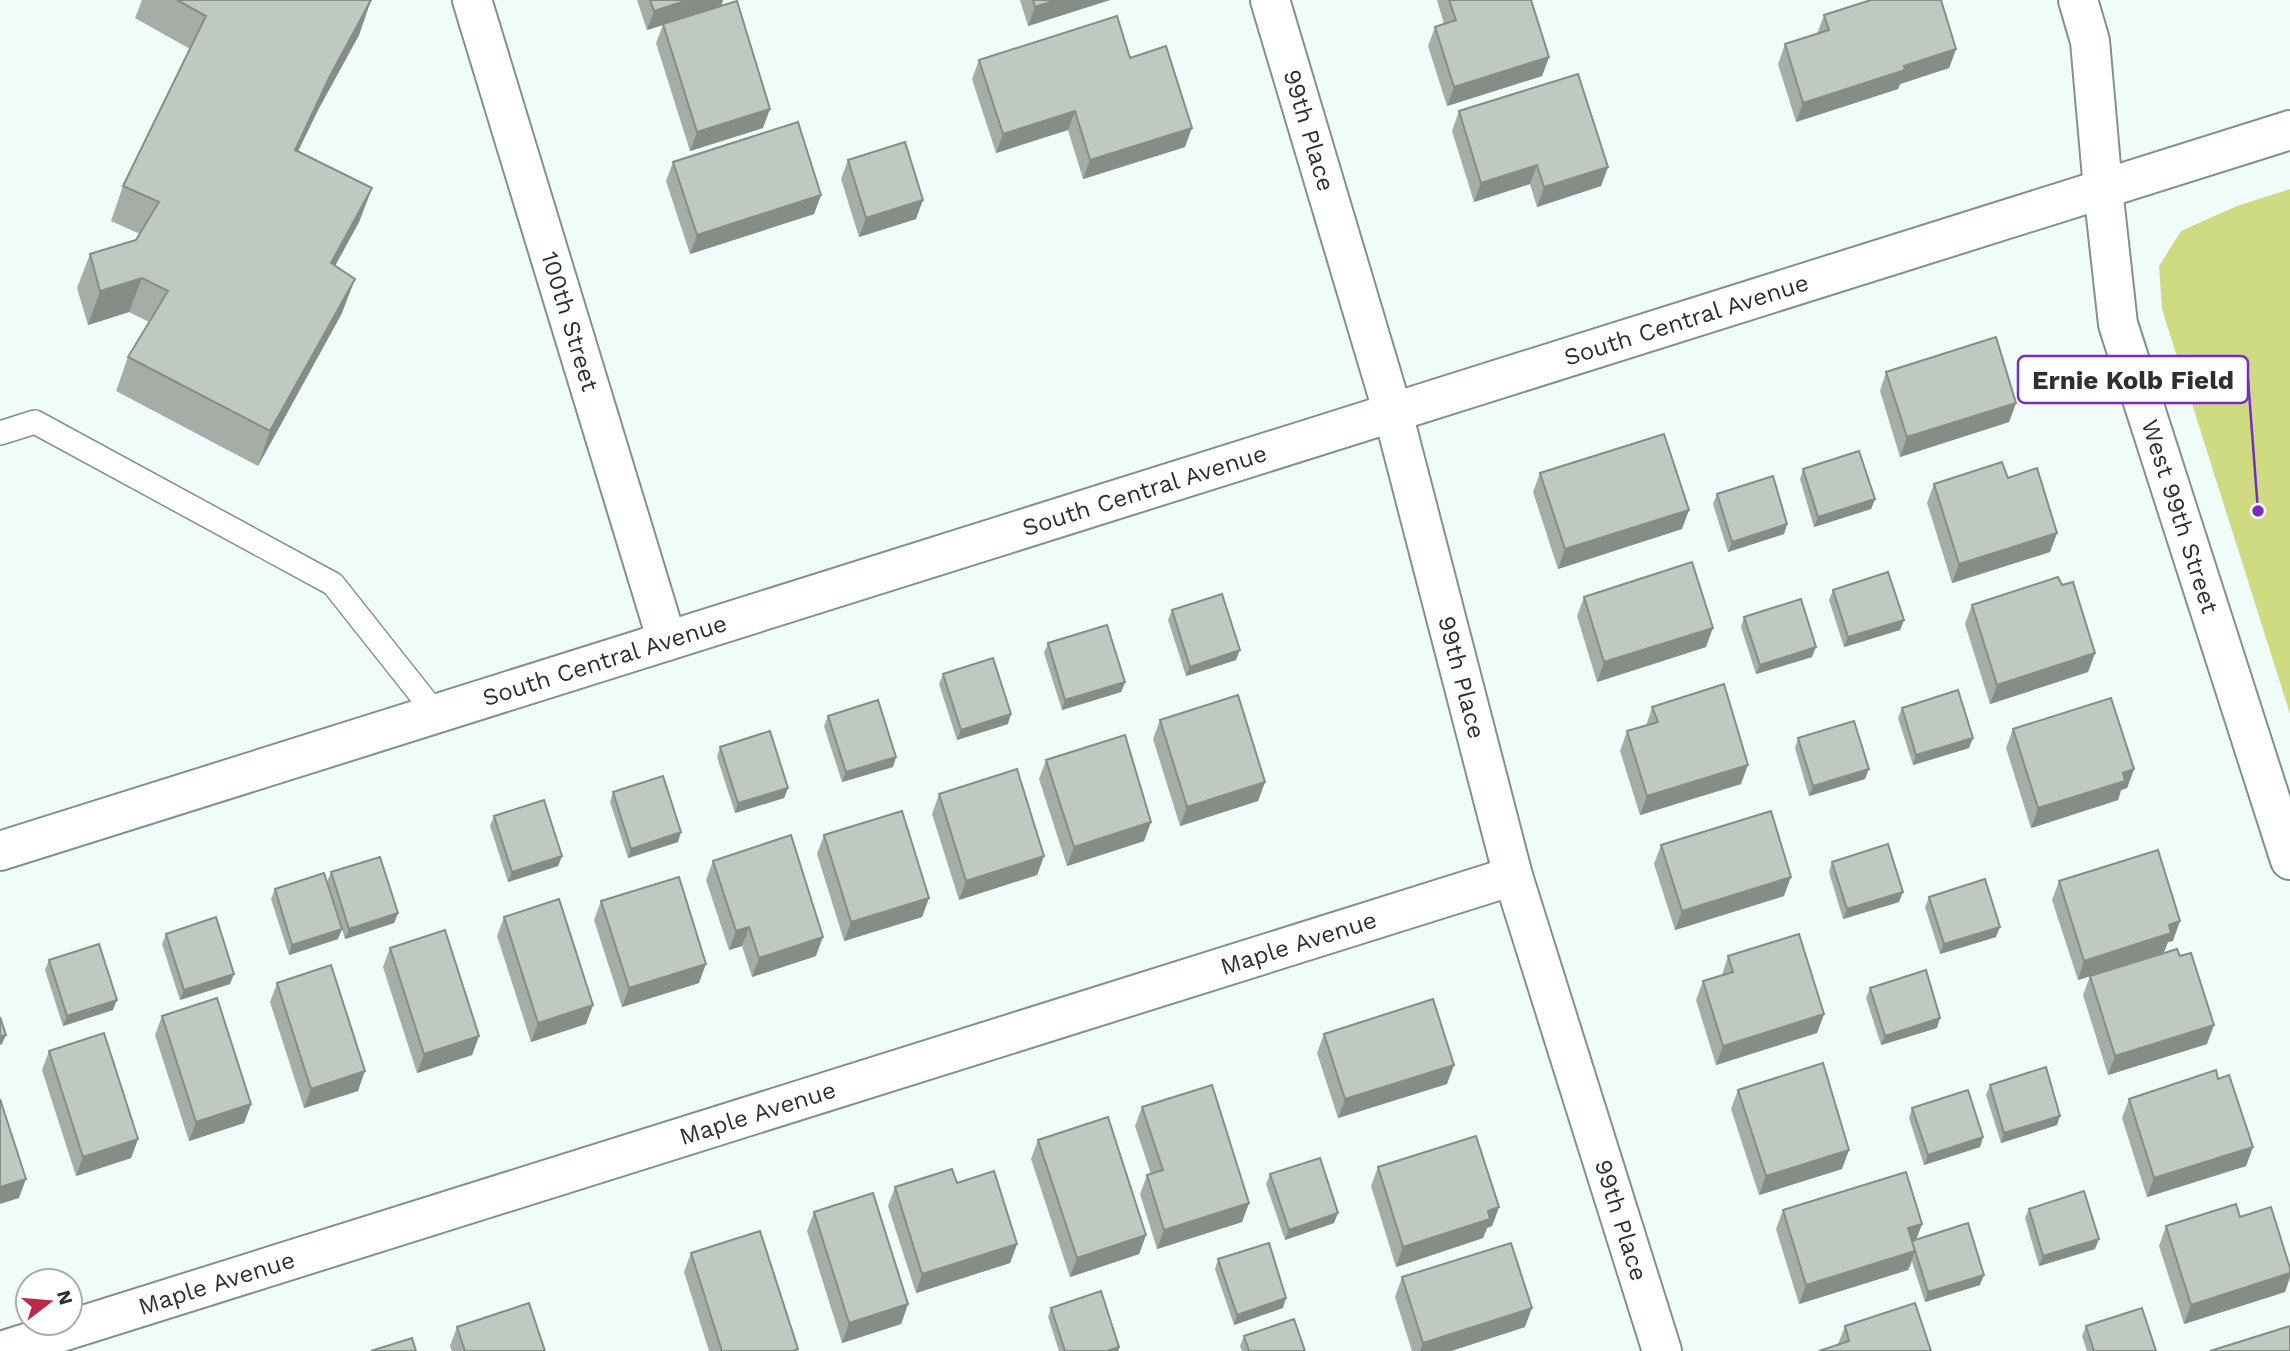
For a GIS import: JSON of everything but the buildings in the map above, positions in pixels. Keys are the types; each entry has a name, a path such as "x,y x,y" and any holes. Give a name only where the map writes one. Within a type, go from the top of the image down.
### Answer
{"street":[{"name":"100th Street","path":"472,0 667,641"},
{"name":"99th Place","path":"1270,0 1393,413 1513,876 1662,1351"},
{"name":"West 99th Street","path":"2078,0 2090,41 2118,324 2290,860"},
{"name":"South Central Avenue","path":"1,849 2290,130"},
{"name":"Maple Avenue","path":"1,1351 1513,876"}],"lane":[{"path":"0,433 36,422 333,584 436,714"}],"green space":[{"path":"2290,189 2290,714 2162,309 2159,266 2181,231 2237,206"}],"place":[{"name":"Ernie Kolb Field","path":"2258,511"}]}
